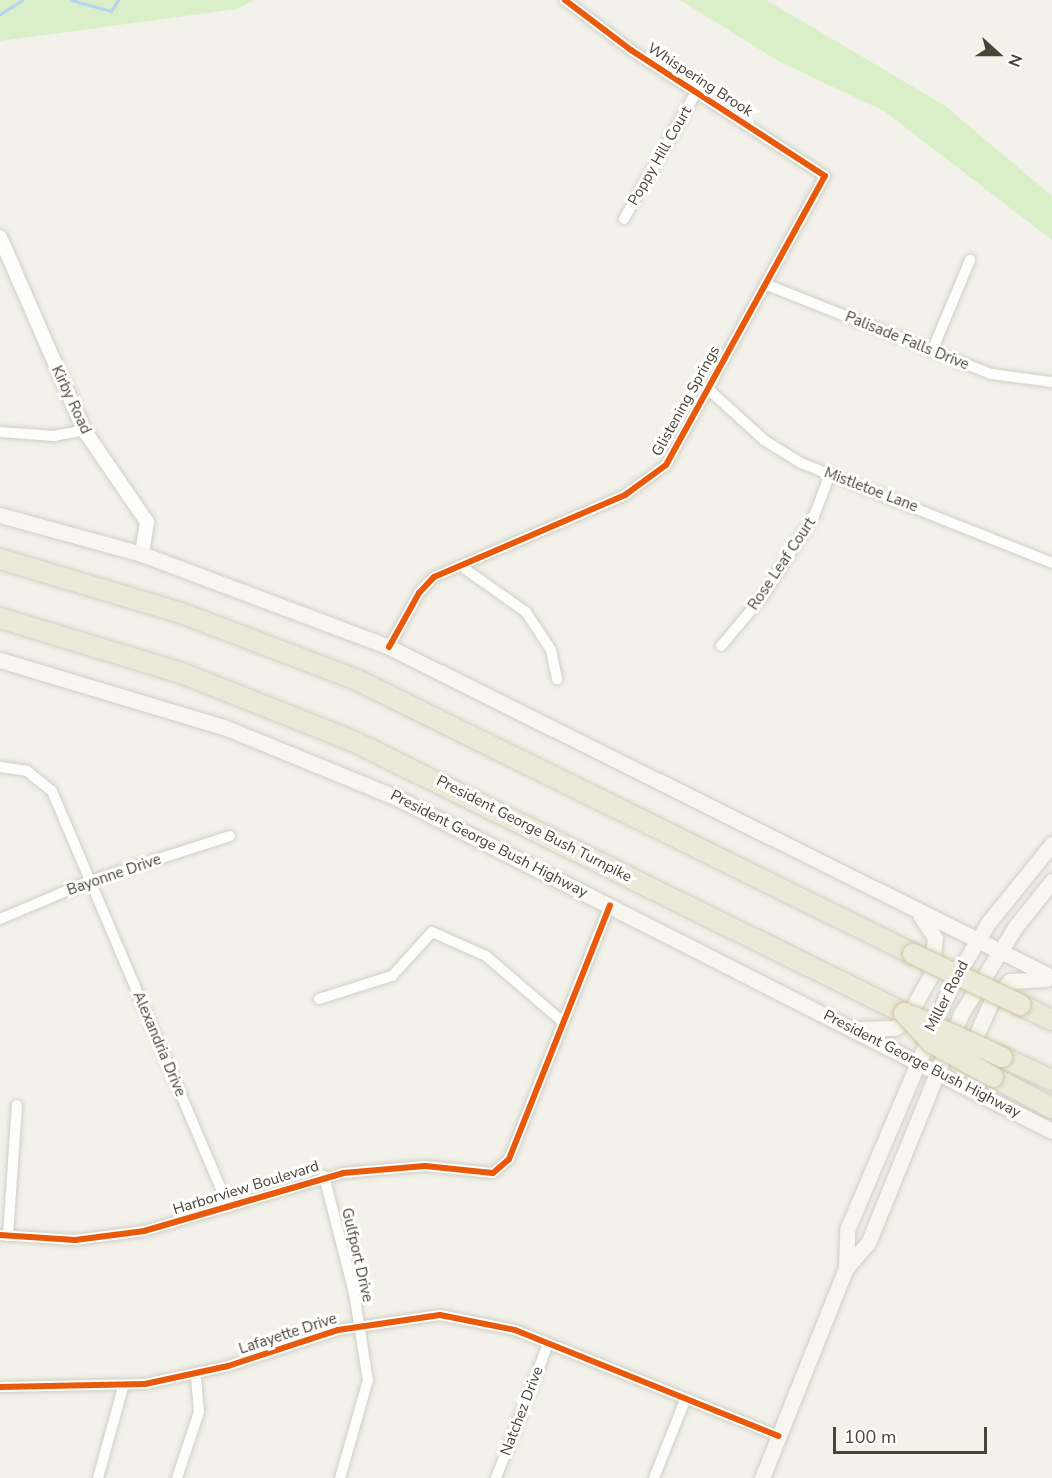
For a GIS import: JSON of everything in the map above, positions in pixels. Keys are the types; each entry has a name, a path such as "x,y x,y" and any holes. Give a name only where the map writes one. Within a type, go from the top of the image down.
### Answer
{"highway":[{"path":"0,559 207,622 391,695 913,954 1052,1020"},
{"name":"President George Bush Turnpike","path":"0,618 181,673 355,742 895,1009 1052,1080"},
{"path":"1021,1005 1052,1014"},
{"path":"895,1009 932,1043 1052,1108"}],"main road":[{"path":"0,515 142,554 388,647 1052,979"},
{"name":"President George Bush Highway","path":"0,660 225,727 396,796 1052,1131"},
{"name":"Miller Road","path":"846,1268 847,1230 915,1060 977,941 1052,844"},
{"name":"Miller Road","path":"762,1478 846,1268 868,1243 936,1071 998,952 1052,881"},
{"path":"855,1029 895,1028 922,991 937,954 929,925 917,912"},
{"path":"989,1098 968,1064 969,1047 991,1002 1010,981 1052,979"}],"street":[{"name":"Whispering Brook","path":"565,0 696,92 825,176"},
{"name":"Poppy Hill Court","path":"624,219 696,92"},
{"name":"Glistening Springs","path":"388,647 397,629 434,578 465,568 651,478 666,465 825,176"},
{"name":"Kirby Road","path":"0,237 84,430 147,522 142,554"},
{"path":"932,351 970,260"},
{"name":"Palisade Falls Drive","path":"765,284 991,374 1052,382"},
{"name":"Mistletoe Lane","path":"708,389 779,452 1052,563"},
{"path":"0,432 54,436 84,430"},
{"name":"Rose Leaf Court","path":"721,646 763,596 814,516 830,474"},
{"path":"465,568 526,612 551,650 557,679"},
{"name":"Alexandria Drive","path":"0,767 27,771 47,785 229,1207"},
{"name":"Bayonne Drive","path":"0,919 90,881 230,836"},
{"name":"Harborview Boulevard","path":"4,1236 115,1236 229,1207 324,1176 416,1166 493,1173 501,1168 610,905"},
{"path":"319,999 392,976 432,932 486,956 563,1022"},
{"path":"4,1236 17,1105"},
{"name":"Gulfport Drive","path":"324,1176 367,1353 366,1401 340,1478"},
{"name":"Lafayette Drive","path":"0,1387 123,1387 196,1375 360,1325 418,1316 464,1317 548,1344 779,1436"},
{"name":"Natchez Drive","path":"496,1478 548,1344"},
{"path":"177,1478 199,1412 196,1375"},
{"path":"98,1478 123,1387"},
{"path":"654,1478 685,1400"}],"green space":[{"path":"0,0 255,0 237,9 0,41"},
{"path":"680,0 766,0 944,105 1052,196 1052,240 884,111 778,61"}],"waterway":[{"path":"0,14 22,0"},
{"path":"71,0 111,11 118,0"}],"cycle path":[{"path":"389,647 419,593 434,577 625,495 666,465 825,176 631,50 565,0"},
{"path":"0,1235 75,1240 144,1231 343,1173 425,1166 493,1173 509,1159 610,905"},
{"path":"0,1387 145,1384 228,1366 338,1330 440,1315 515,1330 779,1436"}]}
